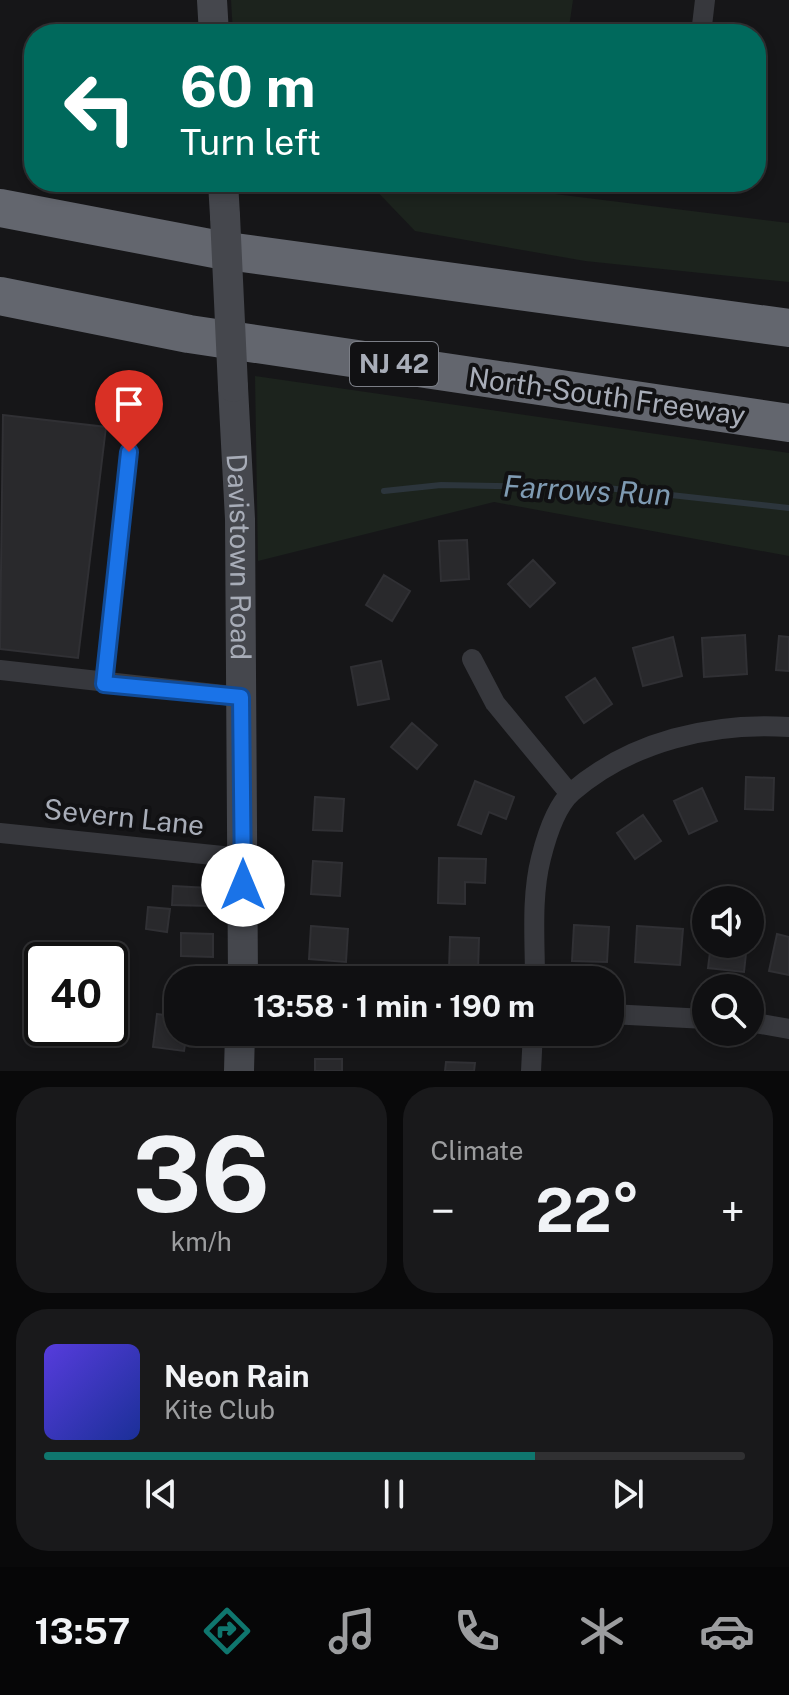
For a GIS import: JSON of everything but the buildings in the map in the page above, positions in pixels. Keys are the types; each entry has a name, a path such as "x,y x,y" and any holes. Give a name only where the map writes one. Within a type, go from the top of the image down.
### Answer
{"highway":[{"path":"0,208 220,250 789,328"},
{"name":"North-South Freeway","path":"0,296 189,334 789,423"}],"street":[{"path":"212,0 213,24"},
{"path":"702,24 705,0"},
{"name":"Davistown Road","path":"224,192 240,519 243,966"},
{"path":"472,659 495,703 570,794"},
{"path":"0,670 241,697"},
{"path":"535,966 535,885 541,855 570,794 655,745 721,726 789,727"},
{"name":"Severn Lane","path":"0,833 242,858"},
{"path":"624,1015 692,1018"},
{"path":"764,1025 789,1029"},
{"path":"239,1071 240,1046"},
{"path":"531,1071 532,1046"}],"lane":[{"path":"104,684 129,452"}],"shaded area":[{"path":"231,0 573,0 569,24 232,24"},
{"path":"378,192 547,192 789,223 789,282 585,261 415,231"},
{"path":"255,376 789,453 789,556 494,502 258,561"}],"waterway":[{"name":"Farrows Run","path":"384,491 441,485 607,488 789,508"}],"route":[{"path":"129,452 104,684 241,697 243,885"}]}
